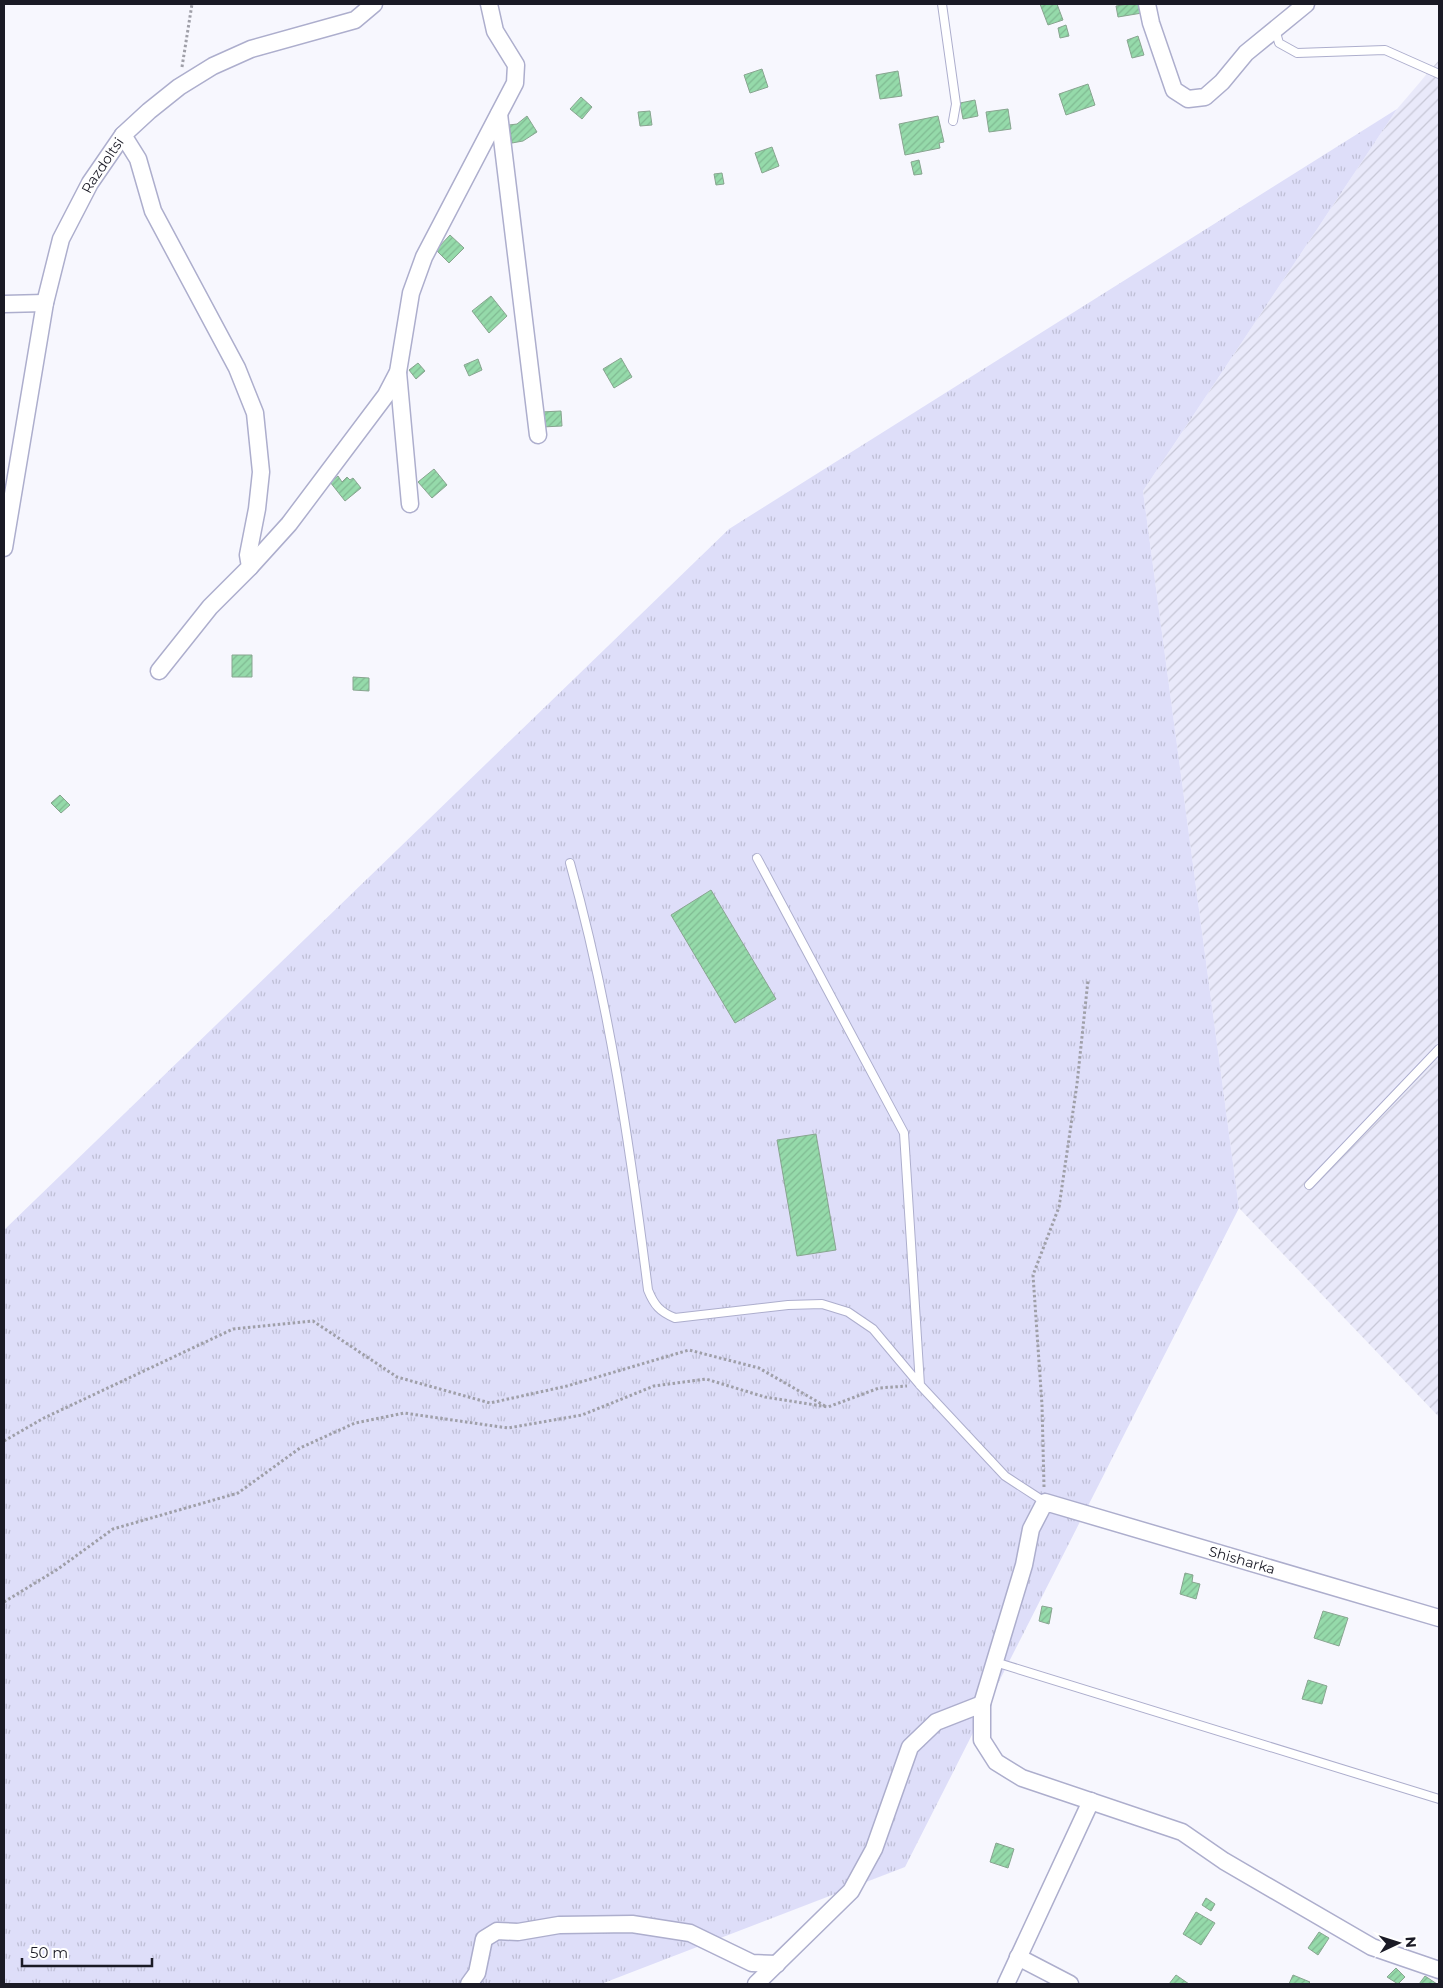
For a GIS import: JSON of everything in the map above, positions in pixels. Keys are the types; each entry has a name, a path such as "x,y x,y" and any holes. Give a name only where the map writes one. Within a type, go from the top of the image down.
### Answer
{"street":[{"name":"Razdoltsi","path":"4,548 9,475 45,303 61,239 90,183 123,135 148,111 179,87 213,66 251,49 355,20 374,4"},
{"path":"410,504 398,372 412,293 424,257 514,83 516,65 495,31 489,4"},
{"path":"1147,4 1151,23 1174,90 1188,99 1205,97 1222,82 1246,53 1275,27 1306,4"},
{"path":"499,114 538,435"},
{"path":"123,135 138,160 153,212 237,368 254,414 261,472 258,509 248,555 250,567"},
{"path":"4,304 45,303"},
{"path":"159,671 210,607 289,524 386,395 398,372"},
{"path":"1045,1502 1031,1529 1024,1564 982,1704 982,1740 996,1762 1022,1778 1182,1832 1224,1861 1372,1947 1439,1970"},
{"name":"Shisharka","path":"1045,1502 1439,1618"},
{"path":"756,1984 851,1891 874,1849 910,1746 936,1722 982,1704"},
{"path":"1006,1984 1091,1801"},
{"path":"469,1984 477,1973 484,1939 497,1931 518,1932 559,1925 632,1924 690,1934 752,1963 777,1964"},
{"path":"1018,1957 1070,1984"}],"lane":[{"path":"942,4 956,104 953,120"},
{"path":"1275,27 1279,44 1297,53 1386,50 1439,74"},
{"path":"757,858 904,1133 920,1385"},
{"path":"570,862 592,940 634,1174 648,1290 653,1303 662,1313 675,1318 788,1305 822,1304 848,1312 873,1329 920,1385 1005,1476 1045,1502"},
{"path":"1309,1185 1439,1049"},
{"path":"995,1662 1439,1799"}],"path":[{"path":"179,87 192,4"},
{"path":"1045,1502 1042,1405 1033,1275 1059,1207 1077,1084 1088,980"},
{"path":"4,1441 44,1418 233,1329 312,1321 397,1377 490,1403 567,1386 688,1350 759,1368 828,1407"},
{"path":"4,1602 58,1569 113,1529 238,1494 300,1448 354,1423 404,1413 508,1428 582,1415 654,1386 706,1379 765,1397 828,1407 879,1388 920,1385"}],"shaded area":[{"path":"1439,60 1439,1417 1239,1208 1143,491 1397,109"}],"green space":[{"path":"1397,109 1143,491 1239,1208 905,1867 601,1984 4,1984 4,1230 729,529"}],"building":[{"path":"1040,4 1057,4 1063,20 1048,25"},
{"path":"1140,4 1142,13 1118,17 1116,6"},
{"path":"1066,25 1069,36 1060,38 1058,28"},
{"path":"1138,36 1144,55 1132,58 1127,40"},
{"path":"762,69 768,87 750,93 744,75"},
{"path":"898,71 902,96 880,99 876,75"},
{"path":"1088,84 1095,105 1066,115 1059,94"},
{"path":"581,97 592,107 582,119 570,109"},
{"path":"975,100 978,116 963,119 960,103"},
{"path":"1008,109 1011,129 989,132 986,112"},
{"path":"650,111 652,125 640,126 638,112"},
{"path":"527,116 537,132 523,141 512,143 509,125 517,124"},
{"path":"938,116 944,142 939,143 940,148 905,155 899,124"},
{"path":"772,147 779,166 762,173 755,153"},
{"path":"919,160 922,174 914,175 911,162"},
{"path":"722,173 724,184 716,185 714,174"},
{"path":"450,235 464,248 449,263 436,250"},
{"path":"491,296 507,316 489,333 472,311"},
{"path":"621,358 632,377 614,388 603,369"},
{"path":"478,359 482,370 469,376 464,365"},
{"path":"418,363 425,371 416,379 409,370"},
{"path":"561,411 562,426 542,427 541,412"},
{"path":"434,469 447,485 432,498 418,482"},
{"path":"338,476 342,482 347,477 350,480 353,478 361,488 345,501 330,482"},
{"path":"232,655 252,655 252,677 232,677"},
{"path":"353,677 369,678 369,691 353,690"},
{"path":"60,795 70,805 61,813 51,803"},
{"path":"711,890 776,999 735,1023 671,915"},
{"path":"816,1134 836,1250 797,1256 777,1140"},
{"path":"1185,1573 1193,1575 1192,1582 1200,1584 1196,1599 1180,1594"},
{"path":"1042,1606 1052,1608 1049,1624 1039,1621"},
{"path":"1323,1611 1348,1618 1339,1646 1314,1638"},
{"path":"1308,1680 1327,1686 1322,1704 1302,1699"},
{"path":"996,1843 1014,1849 1008,1868 990,1862"},
{"path":"1206,1898 1215,1904 1211,1911 1202,1905"},
{"path":"1196,1912 1215,1923 1201,1945 1183,1934"},
{"path":"1319,1932 1329,1938 1318,1955 1308,1948"},
{"path":"1396,1968 1405,1977 1398,1984 1387,1977"},
{"path":"1176,1975 1189,1984 1169,1984"},
{"path":"1293,1975 1310,1982 1308,1984 1289,1984"},
{"path":"1425,1976 1437,1984 1419,1984"}]}
